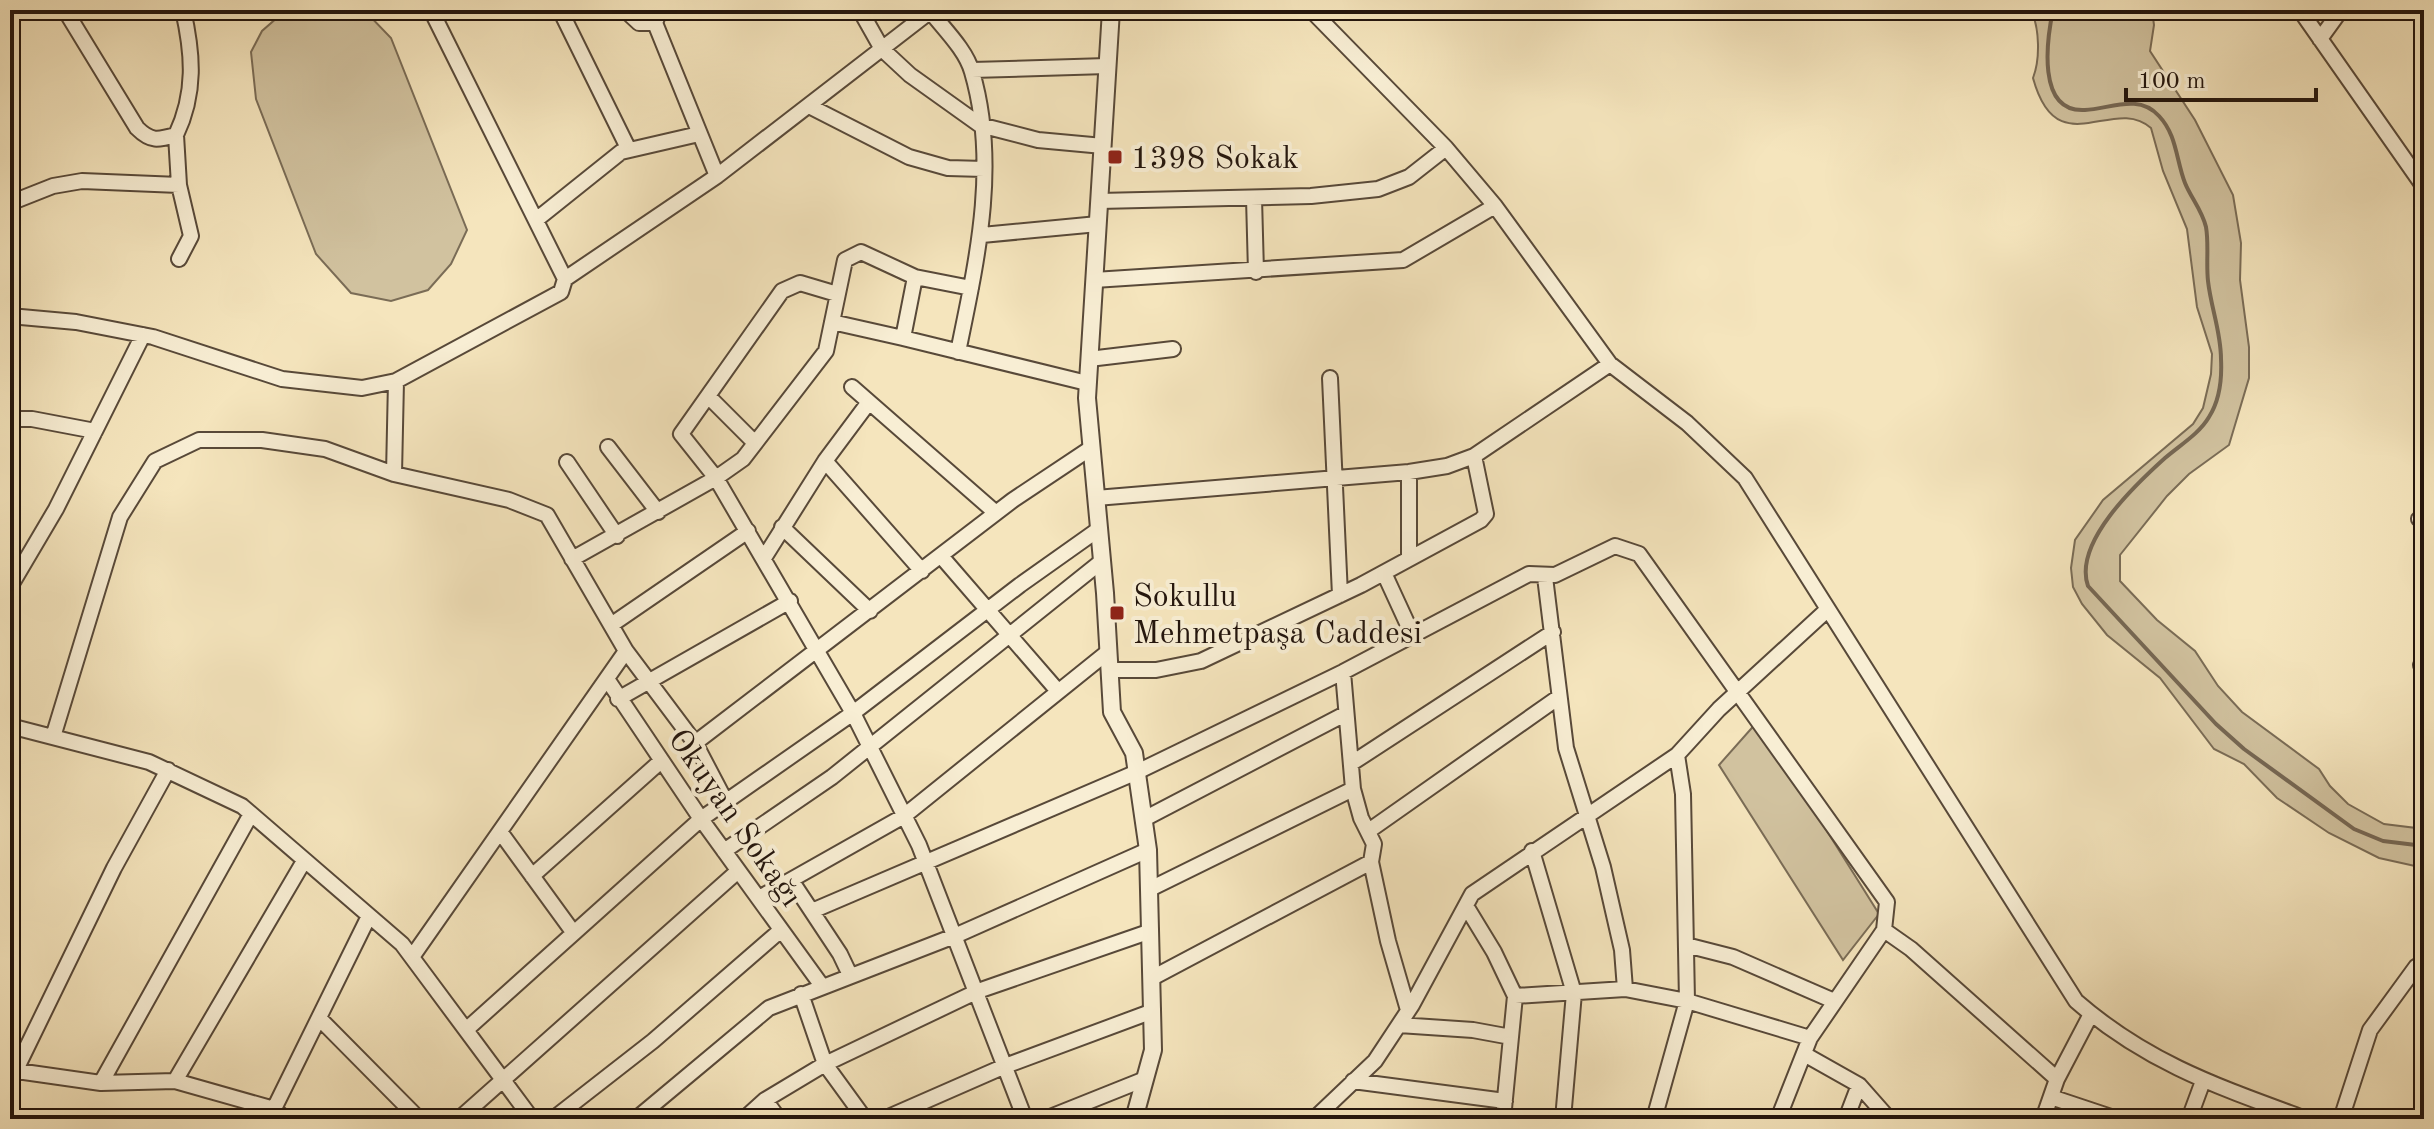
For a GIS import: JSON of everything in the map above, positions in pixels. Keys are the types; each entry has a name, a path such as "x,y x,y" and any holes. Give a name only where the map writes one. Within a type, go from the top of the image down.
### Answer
{"street":[{"path":"65,10 137,128 147,138 157,141 176,135"},
{"path":"179,259 191,236 179,185 176,135 187,112 194,58 183,10"},
{"path":"431,10 565,279"},
{"path":"560,10 629,150"},
{"path":"625,10 639,23 658,16 717,176"},
{"path":"860,10 882,49 910,75 980,125 1038,140 1103,146"},
{"path":"1111,10 1087,383 1112,712 1134,753 1148,850 1153,1050 1134,1119"},
{"path":"1311,10 1446,148 1495,206 1610,364 1687,423 1745,478 2076,1001 2109,1030 2203,1081 2306,1119"},
{"path":"2300,10 2424,187"},
{"path":"2320,39 2341,10"},
{"path":"10,316 76,322 143,335 282,379 362,388 396,381 561,292 565,279 717,176 811,107 931,11 972,70 984,169 982,235 958,352"},
{"path":"972,70 1107,66"},
{"path":"811,107 909,157 948,168 984,169"},
{"path":"536,220 621,152 699,134"},
{"path":"1099,201 1254,198 1378,189 1409,177 1446,148"},
{"path":"10,203 53,186 82,181 179,185"},
{"path":"1254,198 1256,272"},
{"path":"1094,280 1256,272 1403,260 1495,206"},
{"path":"982,235 1098,224"},
{"path":"572,559 617,536 743,459 826,351 845,260 861,252 915,277 971,288"},
{"path":"903,338 915,277"},
{"path":"837,294 800,283 782,291 681,434 716,478 853,713 928,865 1025,1119"},
{"path":"832,322 1087,383"},
{"path":"10,587 56,509 143,335"},
{"path":"1089,359 1173,349"},
{"path":"1096,498 1409,472 1447,466 1474,456 1610,364"},
{"path":"1330,378 1340,595"},
{"path":"394,474 396,381"},
{"path":"852,387 996,513"},
{"path":"708,396 755,443"},
{"path":"764,558 825,461 869,402"},
{"path":"10,419 32,419 95,431"},
{"path":"53,737 120,517 155,461 199,440 262,440 325,449 394,474 509,500 547,515 626,651 695,743 727,804"},
{"path":"608,447 658,512"},
{"path":"695,743 755,694 818,652 996,513 1091,448"},
{"path":"1110,670 1156,670 1201,661 1384,573 1486,514 1474,456"},
{"path":"825,461 922,571"},
{"path":"567,462 617,536"},
{"path":"1409,472 1409,559"},
{"path":"782,527 870,611"},
{"path":"467,1029 701,819 727,804 853,713 1099,529"},
{"path":"611,625 748,531"},
{"path":"812,911 928,865 1137,772 1343,672 1529,574 1545,577 1615,546 1633,550 1739,690 1887,902 1884,930 1810,1038 1778,1119"},
{"path":"941,556 1057,690"},
{"path":"724,851 869,748 1102,561"},
{"path":"1384,573 1413,636"},
{"path":"1545,577 1566,748 1603,867 1622,950 1625,989"},
{"path":"618,699 790,601"},
{"path":"1314,1119 1375,1061 1408,1010 1472,894 1677,755 1739,690 1827,610"},
{"path":"1352,763 1553,632"},
{"path":"412,957 626,651"},
{"path":"759,898 904,816 1109,651"},
{"path":"1343,672 1353,789 1361,818 1370,830 1374,844 1371,862 1390,951 1408,1010"},
{"name":"Okuyan Sokağı","path":"607,679 701,819 822,986"},
{"path":"1370,830 1559,697"},
{"path":"1144,819 1345,714"},
{"path":"10,726 149,762 242,806 368,918 402,944 506,1079 532,1119"},
{"path":"1654,1119 1687,1001 1683,794 1677,755"},
{"path":"532,876 661,761"},
{"path":"168,770 114,868 11,1075 101,1083 175,1081 276,1116 368,918"},
{"path":"1150,889 1353,789"},
{"path":"101,1083 251,814"},
{"path":"501,833 573,932"},
{"path":"636,1119 769,1008 957,935 1148,850"},
{"path":"1532,851 1574,993 1563,1119"},
{"path":"175,1081 304,861"},
{"path":"1152,978 1371,862"},
{"path":"459,1119 738,871"},
{"path":"791,880 850,975"},
{"path":"1466,906 1494,952 1515,996 1503,1119"},
{"path":"553,1119 653,1041 781,930"},
{"path":"1884,930 1911,949 2057,1079"},
{"path":"744,1119 765,1100 825,1064 978,991 1151,931"},
{"path":"1686,945 1733,957 1834,1001"},
{"path":"2341,1119 2370,1030 2416,967 2424,962"},
{"path":"1515,996 1625,989 1687,1001 1810,1038"},
{"path":"801,994 825,1064 865,1119"},
{"path":"884,1119 1005,1066 1153,1011"},
{"path":"2043,1119 2057,1079 2091,1014"},
{"path":"319,1018 419,1119"},
{"path":"1399,1025 1473,1030 1511,1037"},
{"path":"1804,1054 1859,1085 1889,1119"},
{"path":"1045,1119 1145,1079"},
{"path":"1353,1081 1505,1101"},
{"path":"2189,1119 2203,1081"},
{"path":"1846,1119 1859,1085"},
{"path":"2051,1097 2117,1119"},
{"path":"765,1100 779,1119"}],"shaded area":[{"path":"286,10 364,10 391,38 467,230 451,264 428,290 391,301 351,293 316,254 256,99 251,52 262,31"},
{"path":"2031,10 2152,10 2154,25 2150,51 2195,120 2233,195 2241,243 2240,280 2249,347 2249,378 2229,445 2189,474 2167,496 2120,555 2120,581 2157,620 2195,651 2218,686 2242,712 2319,769 2348,804 2384,824 2424,829 2424,868 2379,858 2329,833 2277,798 2244,764 2214,749 2160,678 2107,635 2082,604 2073,587 2071,568 2075,540 2103,500 2193,424 2203,408 2212,354 2197,307 2187,229 2163,171 2151,128 2136,120 2120,118 2071,124 2056,118 2043,104 2033,78 2038,44"},
{"path":"1758,721 1879,914 1843,960 1719,765"}],"waterway":[{"path":"2053,10 2048,72 2058,100 2069,108 2085,110 2124,104 2142,105 2159,116 2169,131 2185,183 2206,227 2208,281 2221,349 2221,382 2213,410 2200,429 2152,469 2110,516 2089,552 2086,569 2088,586 2216,724 2244,749 2354,829 2383,841 2424,846"}],"place":[{"name":"1398 Sokak","path":"1115,157"},
{"name":"Sokullu Mehmetpaşa Caddesi","path":"1117,613"}]}
